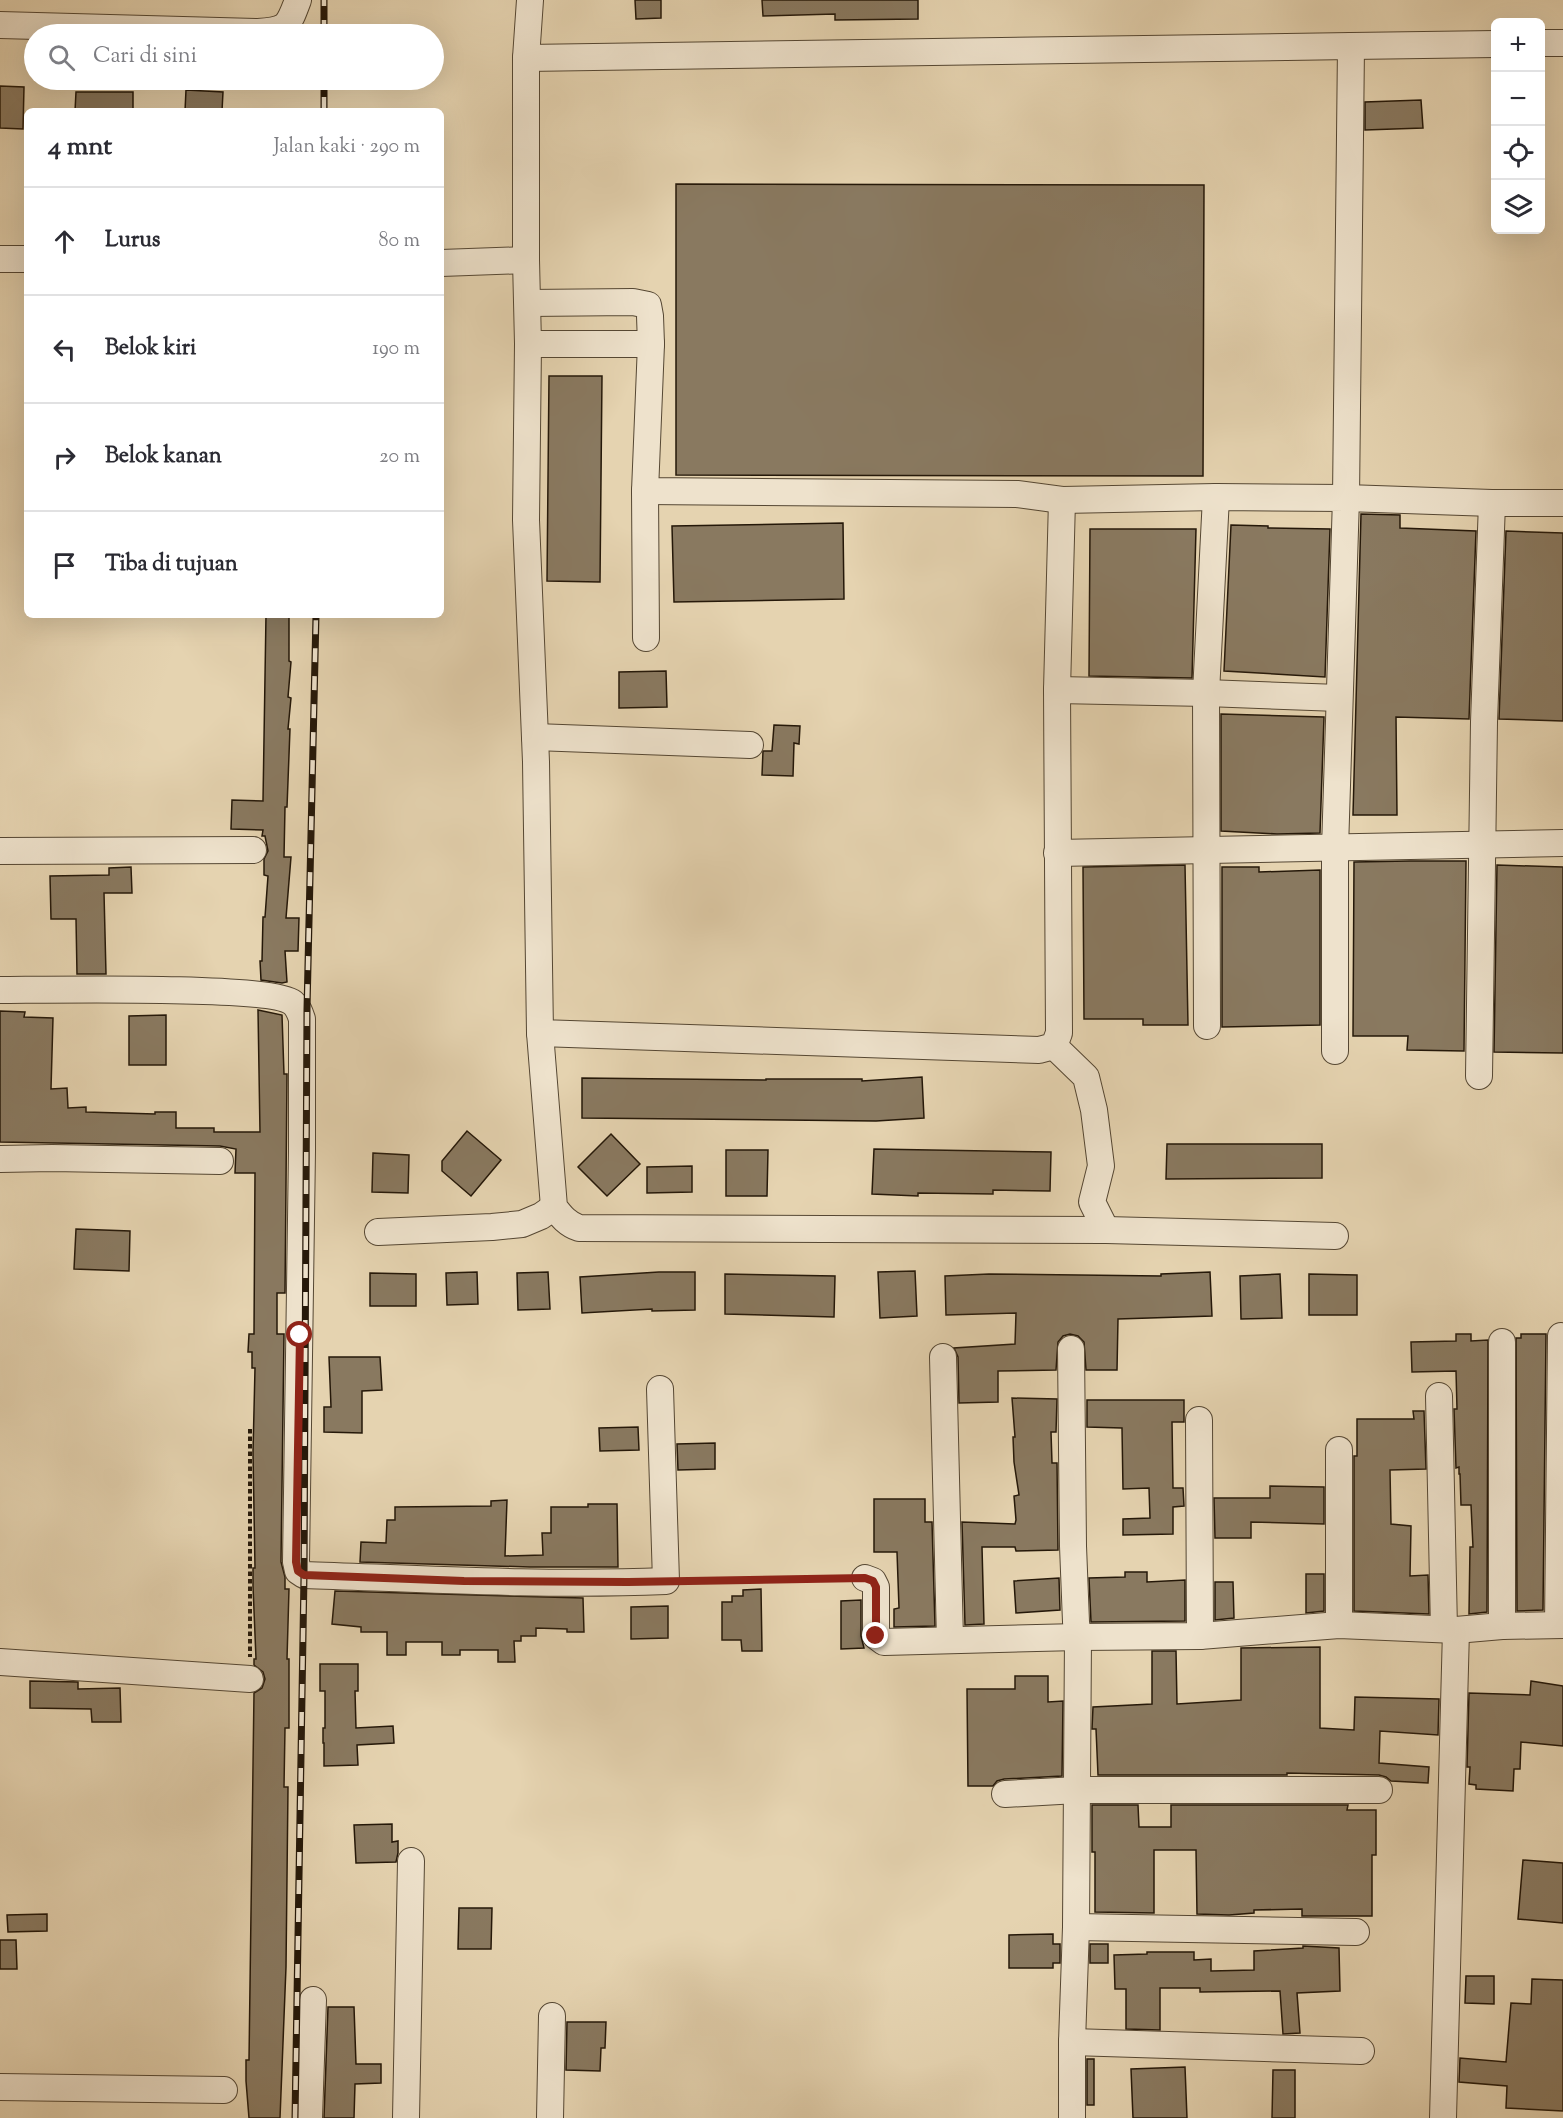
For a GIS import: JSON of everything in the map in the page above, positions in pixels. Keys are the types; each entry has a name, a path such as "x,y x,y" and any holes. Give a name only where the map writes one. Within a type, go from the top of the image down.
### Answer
{"street":[{"path":"286,24 290,21 298,0"},
{"path":"530,0 526,58 528,303 526,520 535,737 540,1033 554,1207 571,1225 579,1228 1106,1230 1335,1236"},
{"path":"0,26 24,27"},
{"path":"1545,43 1563,43"},
{"path":"526,58 1491,44"},
{"path":"1335,1051 1335,849 1346,498 1351,46"},
{"path":"0,259 24,259"},
{"path":"444,263 526,260"},
{"path":"528,303 642,302 648,305 651,344 645,491 646,638"},
{"path":"528,344 651,344"},
{"path":"645,491 1017,494 1062,500 1216,497 1563,503"},
{"path":"1207,1026 1206,693 1216,497"},
{"path":"1054,1046 1059,1033 1057,690 1062,500"},
{"path":"1479,1076 1485,710 1492,503"},
{"path":"1057,690 1339,698"},
{"path":"535,737 750,745"},
{"path":"1057,853 1563,843"},
{"path":"0,851 253,850"},
{"path":"0,990 258,994 292,1002 299,1011 302,1019 302,1151 296,1562 298,1571 304,1575 464,1581 666,1581 660,1389"},
{"path":"540,1033 1039,1050 1054,1046"},
{"path":"1054,1046 1086,1077 1094,1110 1101,1166 1092,1202 1068,1230"},
{"path":"0,1159 220,1161"},
{"path":"1092,1202 1106,1230"},
{"path":"378,1232 522,1224 554,1207"},
{"path":"865,1578 873,1581 876,1587 876,1636 884,1642 1200,1636 1339,1625 1450,1629 1560,1625 1561,1336"},
{"path":"1502,1342 1502,1626"},
{"path":"1071,1348 1072,1546 1078,1637 1072,2118"},
{"path":"943,1357 950,1640"},
{"path":"1439,1396 1450,1629 1443,2118"},
{"path":"1199,1420 1200,1636"},
{"path":"1339,1450 1339,1625"},
{"path":"0,1662 250,1679"},
{"path":"1005,1794 1077,1790 1380,1790"},
{"path":"406,2118 411,1861"},
{"path":"1076,1927 1356,1932"},
{"path":"309,2118 313,2000"},
{"path":"550,2118 552,2016"},
{"path":"1072,2042 1361,2051"},
{"path":"0,2086 224,2090"}],"path":[{"path":"250,1428 250,1679"},
{"path":"666,1581 865,1578"}],"building":[{"path":"635,0 661,0 661,18 636,19"},
{"path":"762,0 918,0 918,19 835,20 835,14 763,16"},
{"path":"0,86 24,87 23,129 0,128"},
{"path":"186,90 223,92 222,108 185,108"},
{"path":"76,92 133,92 133,108 75,108"},
{"path":"1421,100 1423,128 1365,130 1365,102"},
{"path":"676,184 1204,185 1203,476 676,475"},
{"path":"549,376 602,376 600,582 547,581"},
{"path":"1361,514 1400,515 1400,528 1476,531 1469,719 1396,717 1397,815 1353,815"},
{"path":"843,523 844,599 674,602 672,526"},
{"path":"1231,525 1330,529 1325,677 1224,671"},
{"path":"1090,529 1196,529 1192,678 1089,676"},
{"path":"1506,531 1563,533 1563,721 1499,719"},
{"path":"266,618 289,618 289,661 291,662 288,697 291,698 284,857 291,857 286,918 299,918 298,951 285,951 287,982 282,983 261,980 260,961 262,961 263,917 265,917 268,876 264,875 264,859 268,851 265,836 262,836 263,830 231,829 232,800 263,801"},
{"path":"666,671 667,707 619,708 619,672"},
{"path":"1221,714 1324,717 1320,833 1277,834 1221,831"},
{"path":"774,725 800,726 799,744 794,743 793,776 762,775 763,751 772,751"},
{"path":"1466,861 1464,1051 1407,1050 1408,1036 1353,1036 1354,862"},
{"path":"1185,865 1188,1025 1143,1025 1143,1019 1084,1019 1083,867"},
{"path":"1497,865 1563,867 1563,1053 1494,1052"},
{"path":"131,867 132,893 104,893 106,974 77,974 76,919 51,919 50,876 109,875 109,868"},
{"path":"1222,867 1259,867 1259,872 1320,870 1320,1025 1222,1027"},
{"path":"258,1010 282,1015 284,1074 287,1074 285,1293 277,1293 277,1334 284,1334 281,1562 285,1589 289,1589 287,1659 289,1659 289,1728 285,1728 284,1787 288,1787 286,1967 280,2118 249,2118 246,2081 246,2060 249,2060 254,1693 262,1688 265,1679 263,1672 254,1665 254,1659 256,1659 253,1586 253,1568 255,1568 253,1453 255,1368 252,1368 252,1352 248,1352 249,1334 254,1334 255,1173 235,1173 236,1149 220,1146 0,1142 0,1011 25,1012 24,1017 53,1018 51,1089 67,1088 68,1108 86,1107 86,1112 155,1114 155,1112 176,1112 176,1128 214,1128 214,1132 260,1132"},
{"path":"166,1015 166,1065 129,1065 129,1016"},
{"path":"922,1077 924,1118 876,1121 582,1118 582,1078 862,1079 862,1081"},
{"path":"467,1131 501,1160 471,1196 442,1171 442,1161"},
{"path":"611,1134 640,1164 607,1196 578,1167"},
{"path":"1167,1144 1322,1144 1322,1178 1166,1179"},
{"path":"874,1149 1051,1152 1050,1191 993,1190 993,1194 918,1193 918,1196 872,1194"},
{"path":"726,1150 768,1150 767,1196 726,1196"},
{"path":"373,1153 409,1155 408,1193 372,1192"},
{"path":"692,1166 692,1192 647,1193 647,1167"},
{"path":"76,1229 130,1231 129,1271 74,1269"},
{"path":"915,1271 917,1316 880,1318 878,1272"},
{"path":"477,1272 478,1304 447,1305 446,1273"},
{"path":"548,1272 550,1309 518,1310 517,1273"},
{"path":"695,1272 695,1310 652,1311 652,1309 582,1313 580,1277"},
{"path":"1210,1272 1212,1316 1118,1319 1117,1370 1086,1370 1084,1342 1078,1336 1070,1334 1063,1336 1058,1342 1056,1370 998,1371 998,1402 959,1403 958,1357 954,1348 1015,1344 1016,1313 946,1315 945,1276 989,1274 1161,1276 1161,1274"},
{"path":"370,1273 416,1274 416,1306 370,1306"},
{"path":"725,1274 835,1276 834,1317 725,1314"},
{"path":"1280,1274 1282,1318 1241,1319 1240,1276"},
{"path":"1309,1274 1357,1275 1357,1315 1309,1315"},
{"path":"1456,1334 1471,1334 1471,1341 1488,1340 1487,1612 1469,1614 1470,1547 1473,1547 1471,1505 1461,1505 1459,1467 1456,1468 1454,1409 1457,1409 1456,1371 1412,1372 1411,1342 1456,1341"},
{"path":"1521,1334 1546,1334 1543,1610 1517,1611 1516,1338 1521,1338"},
{"path":"329,1357 380,1357 382,1390 362,1391 362,1433 324,1432 324,1407 331,1407"},
{"path":"1012,1398 1057,1399 1056,1432 1051,1432 1052,1463 1057,1463 1058,1550 1016,1551 1015,1547 982,1547 984,1624 965,1625 962,1522 1015,1524 1016,1520 1014,1496 1019,1495 1014,1462"},
{"path":"1087,1400 1184,1400 1184,1422 1172,1422 1173,1488 1183,1488 1184,1506 1173,1507 1173,1534 1123,1535 1123,1519 1150,1518 1149,1488 1123,1489 1122,1428 1087,1427"},
{"path":"1413,1411 1424,1411 1426,1469 1390,1470 1391,1524 1411,1526 1410,1576 1428,1575 1429,1614 1354,1611 1354,1456 1357,1456 1357,1419 1414,1419"},
{"path":"638,1427 639,1450 600,1451 599,1428"},
{"path":"715,1443 715,1469 678,1470 677,1444"},
{"path":"1270,1486 1324,1487 1324,1524 1251,1522 1251,1538 1215,1538 1214,1498 1270,1498"},
{"path":"874,1499 925,1499 925,1522 932,1522 935,1626 894,1627 894,1609 899,1608 897,1552 874,1552"},
{"path":"507,1500 505,1556 543,1555 542,1533 551,1533 551,1507 617,1504 618,1567 360,1562 361,1542 386,1543 387,1520 395,1520 395,1507 491,1506 491,1501"},
{"path":"1125,1572 1147,1572 1147,1582 1185,1580 1185,1621 1091,1622 1089,1578 1125,1577"},
{"path":"1306,1574 1324,1574 1324,1611 1306,1613"},
{"path":"1059,1578 1060,1610 1016,1613 1014,1581"},
{"path":"1215,1582 1233,1582 1234,1618 1215,1620"},
{"path":"761,1589 762,1651 742,1651 741,1640 722,1640 722,1602 732,1602 732,1596 743,1596 743,1590"},
{"path":"335,1591 583,1598 584,1632 536,1628 536,1636 521,1636 521,1641 514,1641 515,1662 498,1662 498,1650 460,1650 460,1655 442,1655 442,1642 406,1642 406,1655 387,1655 387,1632 361,1632 361,1627 332,1624"},
{"path":"861,1600 861,1636 864,1648 841,1649 841,1601"},
{"path":"668,1606 668,1638 631,1639 631,1607"},
{"path":"1320,1647 1320,1728 1354,1730 1355,1697 1439,1699 1438,1735 1380,1731 1379,1763 1429,1767 1428,1783 1391,1781 1379,1775 1287,1773 1287,1775 1098,1775 1096,1729 1092,1729 1093,1707 1152,1704 1152,1651 1176,1651 1177,1704 1241,1700 1241,1648"},
{"path":"320,1664 358,1664 358,1691 355,1691 356,1728 393,1726 394,1743 357,1745 358,1765 324,1766 325,1691 320,1691"},
{"path":"1015,1676 1048,1676 1048,1702 1063,1701 1062,1776 1004,1779 997,1781 993,1786 968,1786 967,1689 1015,1689"},
{"path":"30,1681 78,1682 78,1689 120,1688 121,1722 92,1722 91,1709 30,1708"},
{"path":"1531,1681 1563,1686 1563,1746 1521,1742 1520,1769 1514,1769 1513,1791 1476,1789 1476,1785 1469,1784 1470,1767 1467,1767 1469,1693 1530,1695"},
{"path":"1092,1805 1138,1805 1139,1827 1171,1827 1171,1805 1348,1805 1347,1810 1376,1810 1376,1855 1372,1855 1372,1916 1302,1916 1302,1909 1254,1910 1254,1913 1229,1915 1197,1914 1196,1850 1154,1850 1154,1913 1095,1912"},
{"path":"392,1824 392,1842 398,1841 396,1862 356,1863 354,1825"},
{"path":"1523,1860 1563,1863 1563,1923 1518,1919"},
{"path":"459,1908 492,1908 491,1949 458,1949"},
{"path":"47,1914 47,1931 8,1932 7,1915"},
{"path":"1053,1934 1053,1944 1060,1944 1060,1963 1053,1963 1053,1968 1009,1968 1009,1935"},
{"path":"0,1940 16,1940 17,1969 0,1969"},
{"path":"1090,1944 1108,1944 1108,1963 1090,1963"},
{"path":"1303,1946 1339,1948 1340,1991 1297,1993 1300,2033 1283,2034 1280,1991 1200,1992 1200,1988 1160,1988 1160,2030 1126,2029 1126,1989 1115,1989 1114,1955 1194,1952 1194,1960 1211,1959 1211,1971 1254,1970 1254,1951 1303,1948"},
{"path":"1466,1976 1494,1976 1494,2004 1465,2003"},
{"path":"1532,1979 1563,1980 1563,2111 1506,2108 1507,2086 1459,2082 1460,2058 1506,2062 1511,2003 1531,2004"},
{"path":"328,2007 354,2007 356,2064 381,2064 381,2083 355,2084 354,2118 324,2118"},
{"path":"567,2022 606,2022 605,2048 601,2048 600,2071 566,2070"},
{"path":"1087,2059 1094,2059 1094,2105 1087,2105"},
{"path":"1185,2067 1187,2118 1133,2118 1131,2069"},
{"path":"1273,2070 1295,2070 1295,2118 1272,2118"}],"railway":[{"path":"324,0 324,24"},
{"path":"324,90 324,108"},
{"path":"295,2118 304,1575 307,1009 316,618"}],"route":[{"path":"300,1335 296,1562 298,1571 304,1575 464,1581 628,1582 865,1578 873,1581 876,1587 876,1636"}]}
